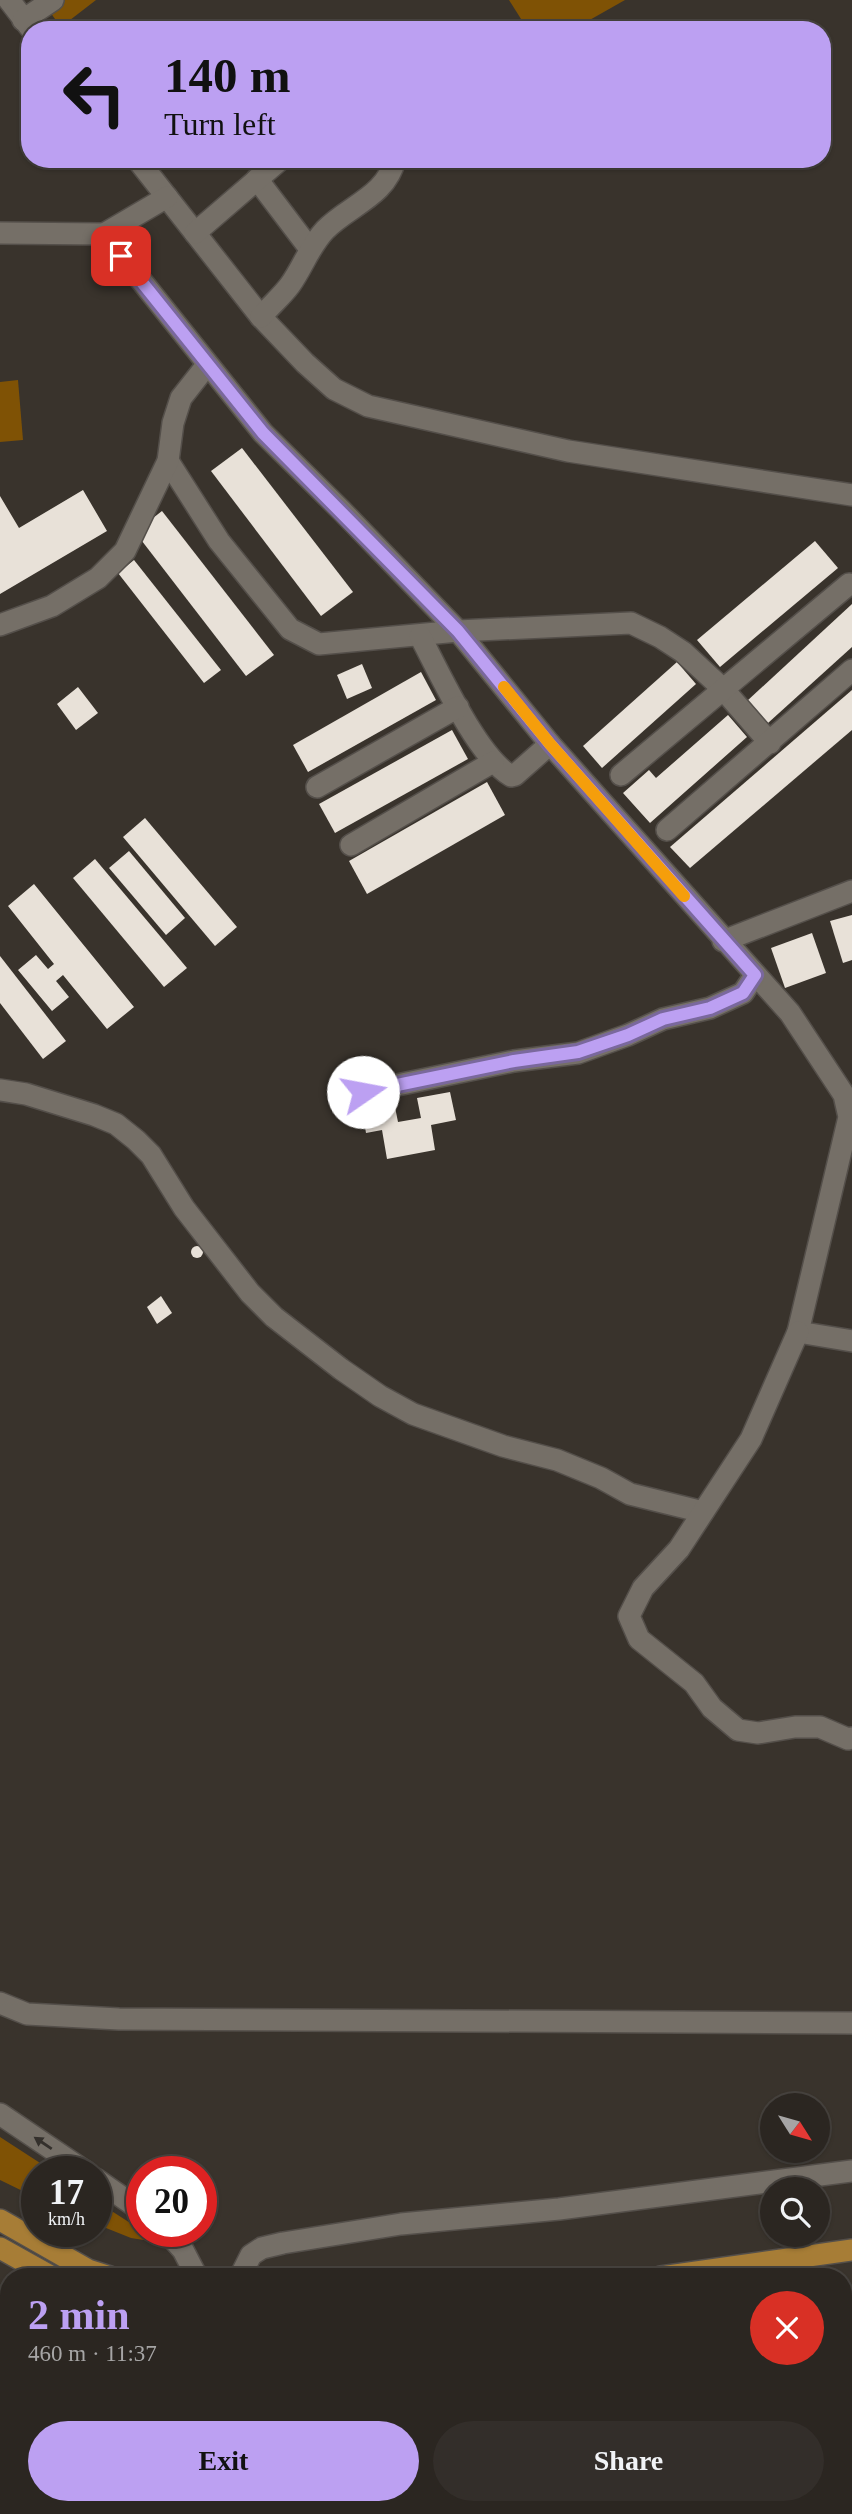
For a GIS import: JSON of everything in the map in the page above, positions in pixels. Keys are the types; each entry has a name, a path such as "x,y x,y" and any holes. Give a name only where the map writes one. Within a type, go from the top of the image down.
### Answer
{"main road":[{"path":"0,2220 84,2268"},
{"path":"0,2248 36,2268"},
{"path":"725,2268 852,2250"},
{"path":"830,2268 852,2265"}],"street":[{"path":"9,0 25,21"},
{"path":"32,21 53,0"},
{"path":"144,168 261,317 334,389 368,406 568,451 852,495"},
{"path":"195,233 270,168"},
{"path":"261,317 291,284 310,248 326,229 374,192 390,177 392,168"},
{"path":"257,179 310,248"},
{"path":"0,233 104,234 167,197"},
{"path":"104,234 263,433 458,631 550,744 789,1013 830,1070 844,1095 849,1116 798,1332 751,1439 679,1549 643,1588 629,1616 639,1639 694,1683 712,1707 738,1730 758,1733 795,1727 820,1727 848,1739 852,1738"},
{"path":"0,625 52,606 112,566 125,551 168,461 173,423 181,398 207,365"},
{"path":"168,461 219,541 290,629 319,644 458,631 631,623 683,652 723,689 770,743"},
{"path":"621,775 849,584"},
{"path":"419,636 458,707 493,762 511,776 515,775 550,744"},
{"path":"667,830 852,670"},
{"path":"317,788 458,707"},
{"path":"351,845 493,762"},
{"path":"723,941 852,891"},
{"path":"363,1092 514,1061 578,1052 628,1035 663,1019 710,1008 743,993 755,975"},
{"path":"0,1090 26,1094 94,1115 116,1124 136,1139 151,1155 184,1209 250,1293 274,1317 341,1370 380,1396 413,1414 503,1446 557,1460 601,1478 629,1494 703,1512"},
{"path":"798,1332 852,1342"},
{"path":"0,2003 27,2014 119,2019 852,2023"},
{"path":"0,2114 62,2156"},
{"path":"244,2268 251,2255 262,2248 401,2224 559,2209 852,2171"},
{"path":"180,2247 192,2268"}],"shaded area":[{"path":"41,0 96,0 69,21 57,21"},
{"path":"509,0 625,0 588,21 522,21"},
{"path":"18,380 23,440 0,442 0,382"},
{"path":"0,2137 29,2156 21,2156 21,2190 0,2180"},
{"path":"112,2211 126,2220 126,2236 112,2230"}],"building":[{"path":"242,448 353,592 321,616 211,471"},
{"path":"83,490 107,531 0,594 0,496 19,528"},
{"path":"162,511 274,655 246,676 135,532"},
{"path":"815,541 838,568 720,667 697,640"},
{"path":"134,560 221,670 204,683 118,573"},
{"path":"852,604 852,647 768,723 747,701"},
{"path":"677,662 696,684 602,768 583,746"},
{"path":"362,664 372,688 347,699 337,675"},
{"path":"421,672 436,700 308,772 293,745"},
{"path":"78,687 98,713 76,730 57,704"},
{"path":"852,690 852,730 690,868 670,847"},
{"path":"728,715 747,737 650,823 623,793 649,770 656,778"},
{"path":"452,730 468,759 335,833 319,804"},
{"path":"487,782 505,815 367,894 349,861"},
{"path":"145,818 237,927 215,946 123,837"},
{"path":"129,851 185,918 166,935 109,868"},
{"path":"95,859 187,968 164,987 73,878"},
{"path":"34,884 134,1007 107,1029 63,975 56,981 69,997 52,1011 18,970 36,955 48,969 54,964 8,906"},
{"path":"852,915 852,960 843,963 830,921"},
{"path":"812,933 826,973 785,988 771,948"},
{"path":"0,956 66,1041 43,1059 0,1003"},
{"path":"450,1092 456,1120 431,1125 435,1150 387,1159 382,1130 366,1133 362,1109 394,1102 398,1122 421,1118 417,1098"},
{"path":"197,1246 203,1252 197,1258 191,1252"},
{"path":"161,1296 172,1313 157,1324 147,1307"}],"slow traffic":[{"path":"504,687 550,744 684,896"}],"route":[{"path":"121,256 263,433 458,631 550,744 755,975 743,993 710,1008 663,1019 628,1035 578,1052 514,1061 363,1092"}]}
